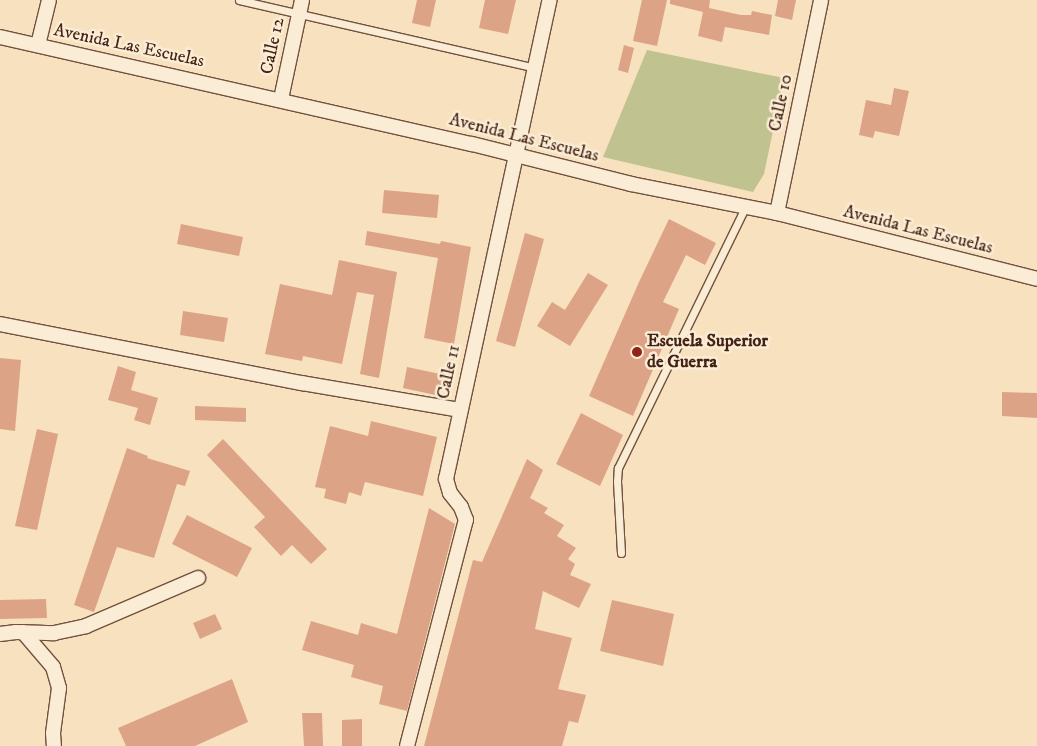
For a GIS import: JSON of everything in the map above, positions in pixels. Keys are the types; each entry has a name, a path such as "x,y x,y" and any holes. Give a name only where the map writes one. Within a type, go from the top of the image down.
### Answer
{"street":[{"path":"38,46 49,0"},
{"name":"Calle 12","path":"280,99 302,0"},
{"name":"Calle 11","path":"407,746 466,520 462,506 450,493 446,479 550,0"},
{"name":"Calle 10","path":"777,213 821,0"},
{"name":"Avenida Las Escuelas","path":"0,37 280,99 632,184 777,213 1037,279"},
{"path":"0,324 302,383 460,410"},
{"path":"0,634 23,632 54,633 86,626 198,578"},
{"path":"23,632 53,667 57,681 58,688 53,733 54,746"}],"lane":[{"path":"239,0 535,68"},
{"path":"621,553 618,468 745,208"}],"green space":[{"path":"647,50 784,78 764,174 753,192 603,157"}],"building":[{"path":"417,0 436,0 430,27 412,23"},
{"path":"485,0 516,0 508,34 479,28"},
{"path":"642,0 667,0 657,46 633,41"},
{"path":"670,0 710,0 709,8 741,15 751,15 752,11 772,15 769,35 725,27 722,42 698,36 703,12 670,4"},
{"path":"778,0 796,0 792,20 775,16"},
{"path":"624,45 634,48 628,73 618,70"},
{"path":"894,88 909,91 899,136 875,131 873,138 859,135 866,100 891,105"},
{"path":"384,190 439,195 437,218 382,213"},
{"path":"669,219 716,243 705,265 686,255 663,302 679,309 633,416 589,396"},
{"path":"181,224 243,237 239,256 177,244"},
{"path":"367,231 440,244 441,241 471,247 454,344 424,338 438,258 365,245"},
{"path":"525,233 544,239 515,347 496,341"},
{"path":"339,260 397,272 379,378 360,374 374,295 357,292 342,364 303,356 302,361 265,354 280,284 332,295"},
{"path":"588,273 608,285 570,346 537,326 552,302 565,310"},
{"path":"183,311 228,318 224,342 180,335"},
{"path":"0,358 21,360 15,431 0,429"},
{"path":"118,366 136,372 131,390 158,398 150,425 134,420 138,408 108,400"},
{"path":"407,367 445,375 440,396 403,388"},
{"path":"1002,392 1037,393 1037,418 1002,416"},
{"path":"195,406 246,408 246,422 195,420"},
{"path":"581,413 623,435 600,486 556,464"},
{"path":"371,421 437,437 423,496 365,482 361,496 349,492 346,504 324,498 326,489 315,487 330,426 368,436"},
{"path":"37,429 58,434 37,530 15,526"},
{"path":"223,439 327,549 311,564 292,545 281,556 254,527 265,517 207,455"},
{"path":"127,448 148,456 147,458 190,471 185,486 177,484 154,558 117,547 94,612 74,605"},
{"path":"527,459 543,470 530,498 548,508 544,513 564,525 557,536 576,548 568,559 575,564 570,575 591,584 579,608 543,591 535,629 572,638 558,689 586,695 578,723 569,721 562,746 424,746 473,560 482,562"},
{"path":"429,508 455,524 407,711 379,704 383,686 351,677 354,665 302,650 311,621 358,635 361,623 397,634"},
{"path":"187,515 252,548 237,577 172,544"},
{"path":"46,599 47,618 0,619 0,600"},
{"path":"612,600 674,614 663,666 600,651"},
{"path":"215,614 222,629 200,639 193,623"},
{"path":"232,679 248,722 195,746 126,746 118,728"},
{"path":"302,713 322,713 323,746 304,746"},
{"path":"362,719 362,746 342,746 342,720"}],"place":[{"name":"Escuela Superior de Guerra","path":"637,352"}]}
